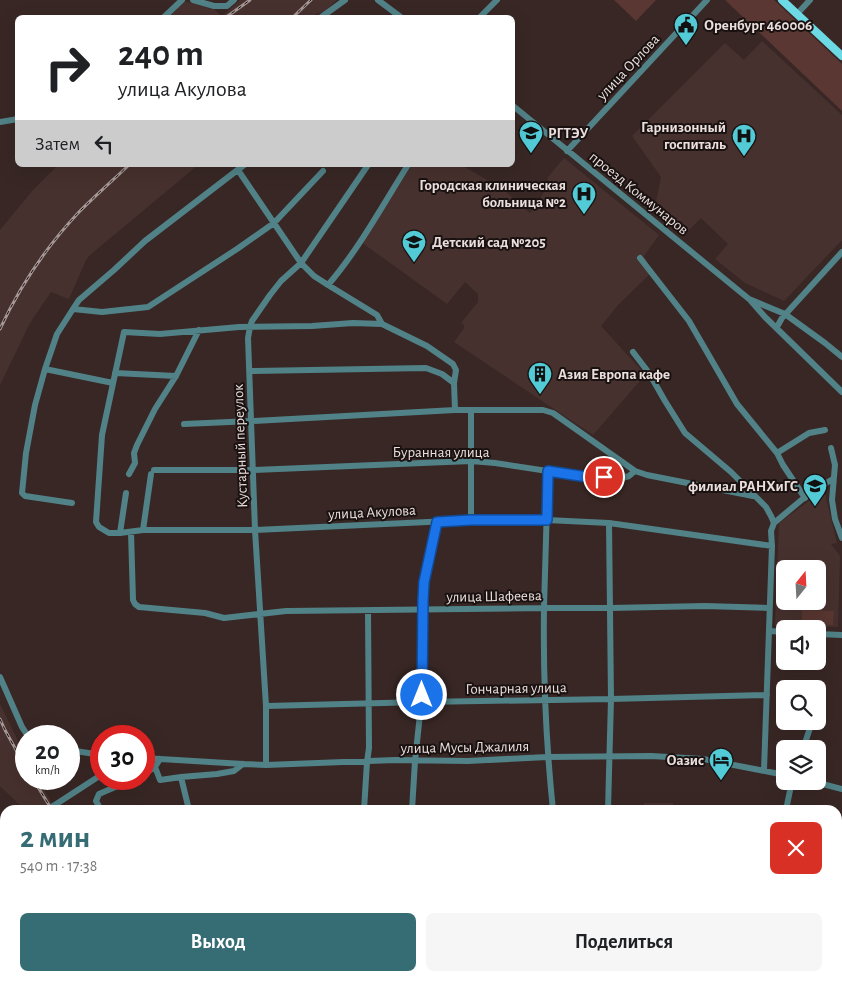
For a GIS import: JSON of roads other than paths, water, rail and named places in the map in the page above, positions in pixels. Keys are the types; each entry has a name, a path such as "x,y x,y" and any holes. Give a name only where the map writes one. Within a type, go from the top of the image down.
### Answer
{"main road":[{"path":"782,0 842,56"}],"street":[{"path":"166,15 182,0"},
{"path":"193,0 214,6 227,6 234,0"},
{"path":"324,15 345,0"},
{"path":"378,0 398,15"},
{"path":"482,15 497,0"},
{"name":"улица Орлова","path":"567,151 707,0"},
{"path":"797,14 810,0"},
{"name":"проезд Коммунаров","path":"515,108 750,299 842,392"},
{"path":"0,122 15,120"},
{"path":"72,503 25,496 22,493 26,453 35,405 44,369 56,334 78,300 145,241 242,167"},
{"name":"Кустарный переулок","path":"266,765 266,706 255,530 248,338 252,321 270,295 281,281 301,263 367,167"},
{"path":"328,285 347,261 407,167"},
{"path":"238,170 301,263 314,276 378,315 382,324"},
{"path":"73,308 102,312 148,307 274,223 323,171"},
{"path":"777,327 785,314 842,252"},
{"path":"640,258 689,321 737,404 777,453 805,498"},
{"name":"проезд Коммунаров","path":"750,299 785,314 842,357"},
{"path":"44,369 113,383 124,332 160,334 250,327 353,323 382,324 427,346 453,364 456,370 454,383 455,410"},
{"path":"129,474 135,464 134,453 137,445 154,410 176,376 199,330"},
{"path":"633,352 649,373 664,402 685,432 730,472 766,508 774,523"},
{"path":"250,371 426,368 442,374 454,383"},
{"path":"115,373 176,376"},
{"name":"улица Акулова","path":"113,383 102,436 96,522 99,527 109,532 143,530 255,530 471,520 547,520 609,523 772,546"},
{"path":"184,424 455,410 543,410 553,413 635,471 753,496"},
{"path":"471,410 471,520"},
{"path":"777,453 809,433 825,430"},
{"path":"831,448 835,465 832,500 835,519 842,538"},
{"name":"Буранная улица","path":"143,530 152,472 471,461 587,477 622,478 629,476 635,471"},
{"path":"548,471 544,608 545,700 553,805"},
{"path":"764,770 771,531 774,523 811,492 833,479"},
{"path":"120,532 126,493"},
{"path":"412,805 415,760 422,702 424,582 437,522"},
{"path":"608,805 611,699 609,523"},
{"name":"улица Шафеева","path":"131,532 133,600 135,604 140,607 205,613 224,618 286,611 705,606 770,608"},
{"path":"364,805 369,748 368,611"},
{"path":"769,632 776,632"},
{"path":"826,634 842,635"},
{"path":"0,678 21,725"},
{"name":"Гончарная улица","path":"266,706 767,695"},
{"name":"улица Мусы Джалиля","path":"155,759 266,765 415,760 468,761 548,757 651,756 703,759 776,773"},
{"path":"160,759 155,767 160,780 234,771 243,764"},
{"path":"181,777 188,805"},
{"path":"55,805 90,782"},
{"path":"826,785 842,789"},
{"path":"98,805 96,801 99,794 108,790"},
{"path":"787,805 790,790"}],"railway":[{"path":"229,15 250,0"},
{"path":"295,15 311,0"},
{"path":"0,329 25,282 45,253 79,212 127,167"},
{"path":"0,719 15,748"},
{"path":"40,790 49,805"}],"place":[{"name":"Оренбург 460006","path":"686,46"},
{"name":"РГТЭУ","path":"531,154"},
{"name":"Гарнизонный госпиталь","path":"744,157"},
{"name":"Городская клиническая больница №2","path":"584,215"},
{"name":"Детский сад №205","path":"414,263"},
{"name":"Азия Европа кафе","path":"540,395"},
{"name":"филиал РАНХиГС","path":"815,507"},
{"name":"Оазис","path":"721,781"}]}
